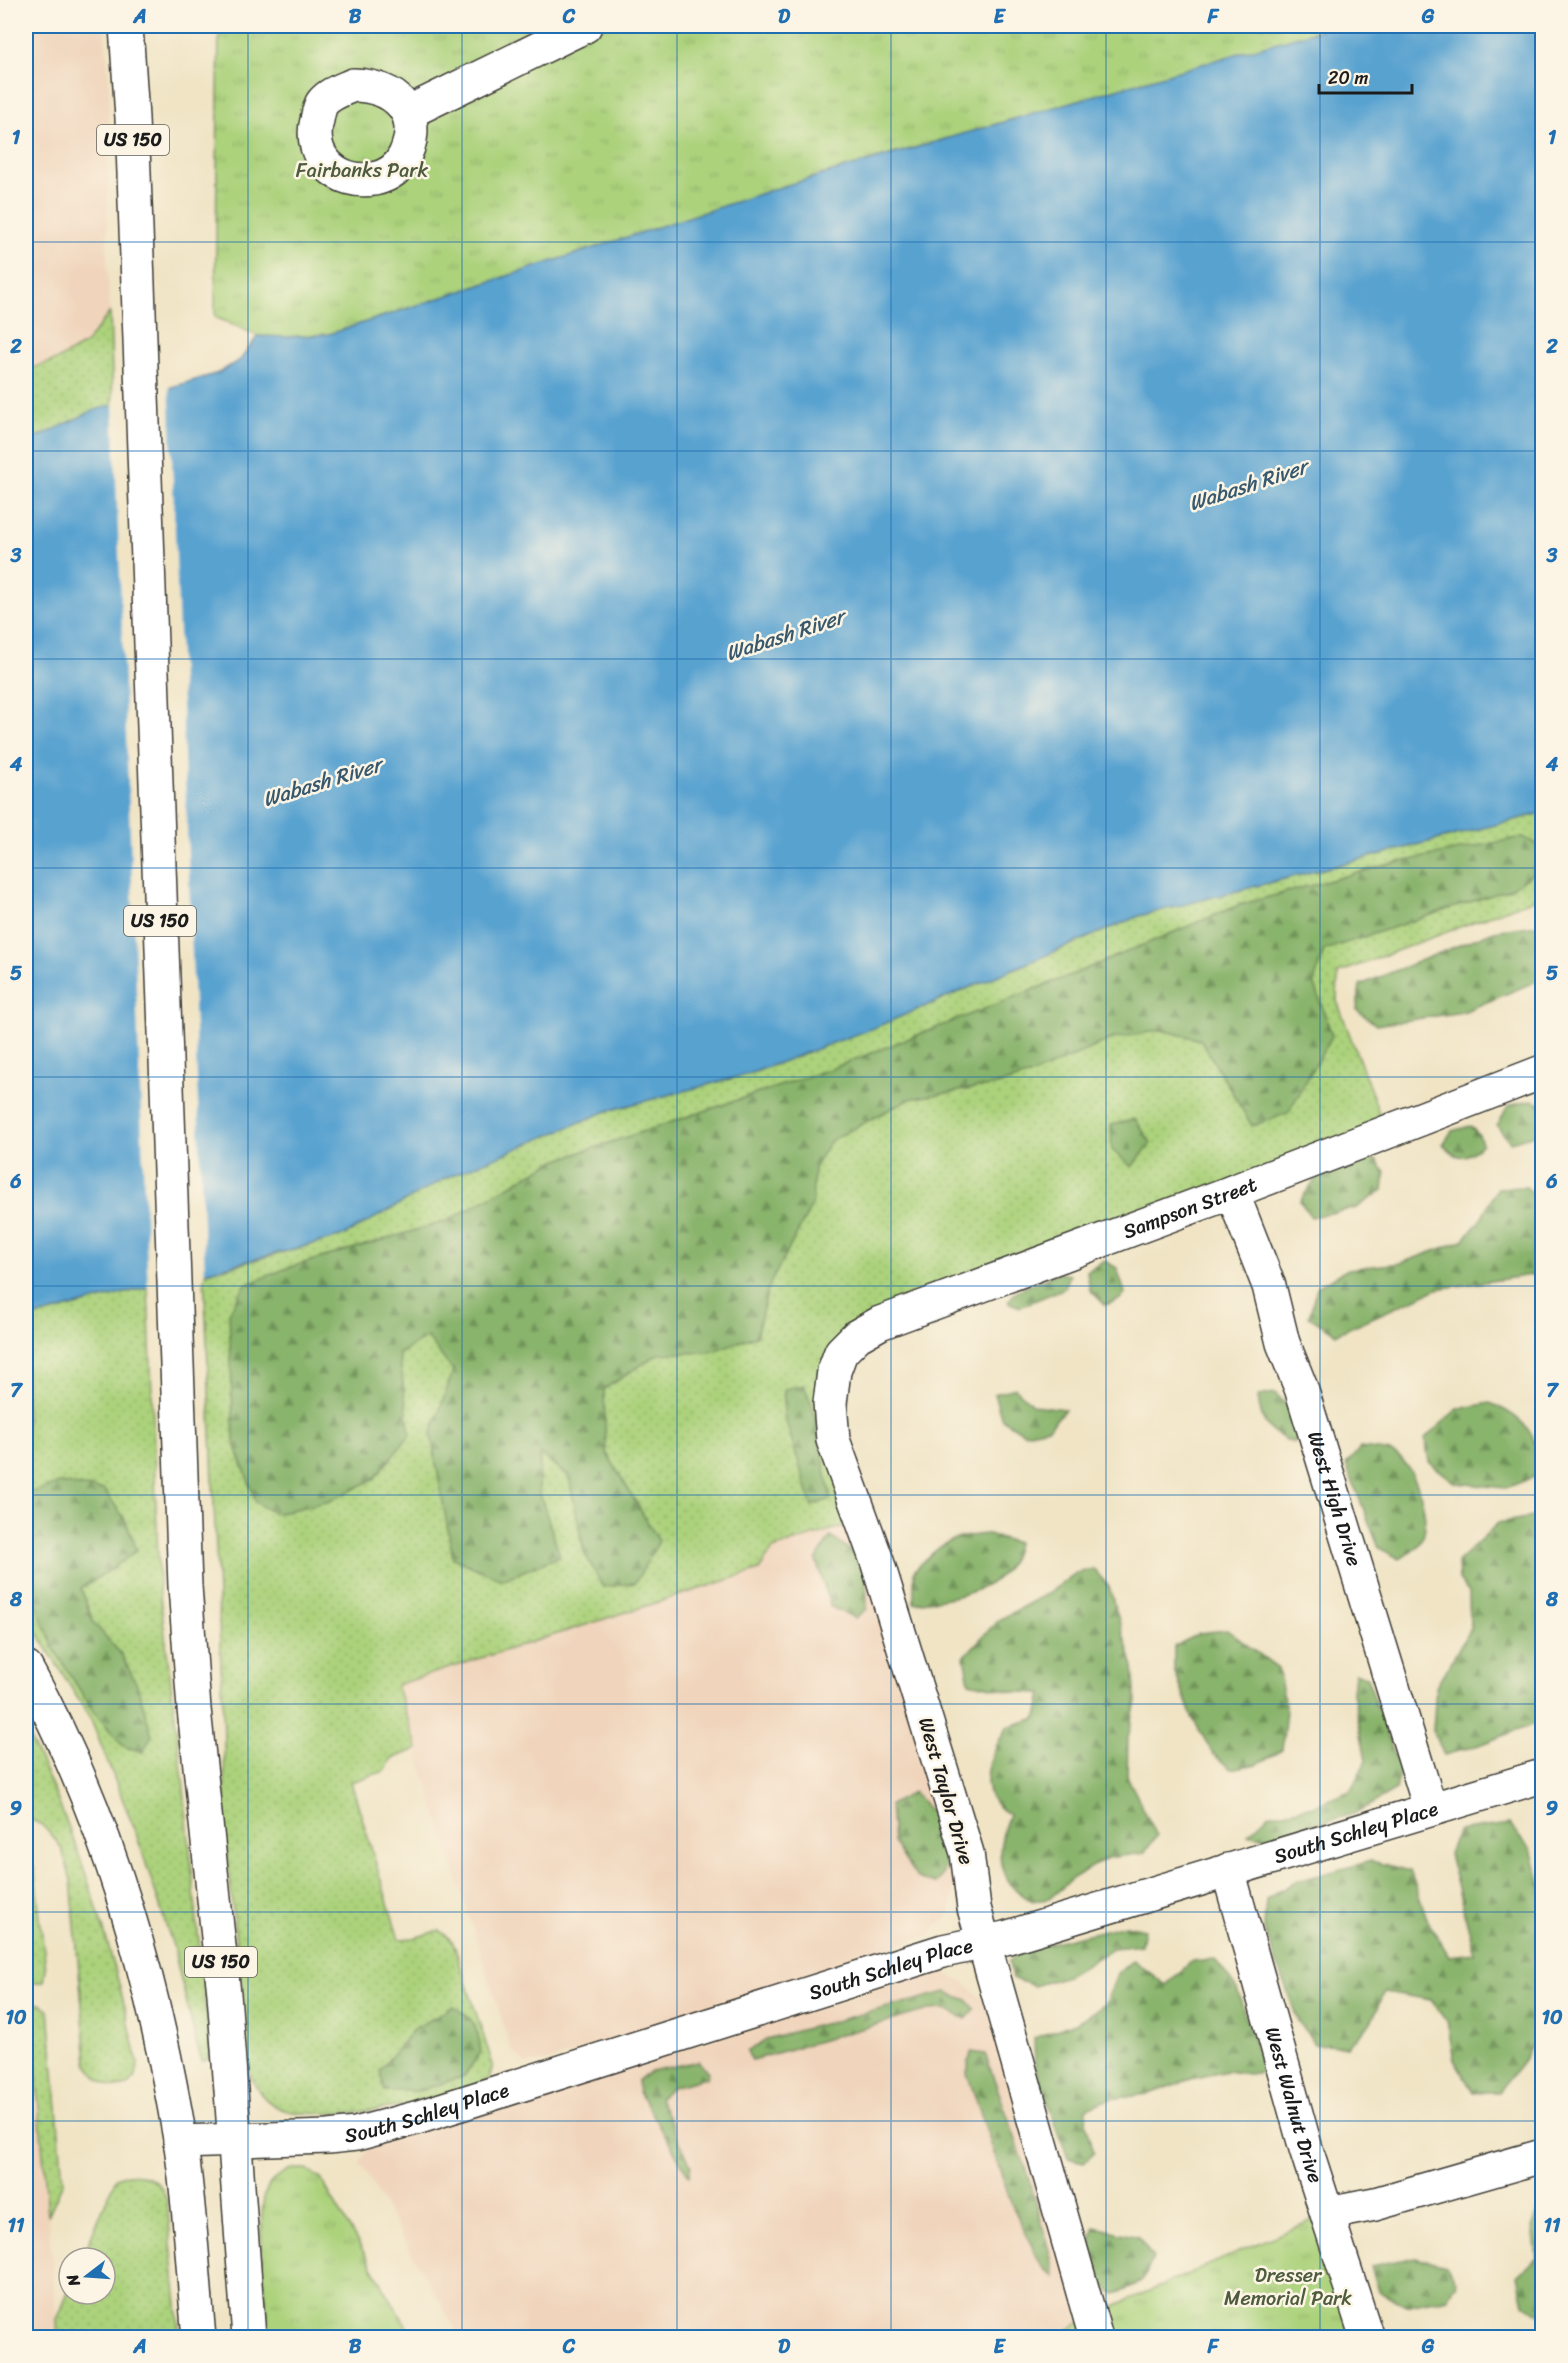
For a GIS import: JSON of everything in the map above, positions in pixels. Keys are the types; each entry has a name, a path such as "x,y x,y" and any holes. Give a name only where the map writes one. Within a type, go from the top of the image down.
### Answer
{"street":[{"name":"US 150","path":"126,26 132,118 185,1586 194,1710 224,1994 249,2337"},
{"path":"409,112 585,26"},
{"name":"Sampson Street","path":"841,1352 857,1336 880,1323 1232,1192 1542,1072"},
{"name":"West High Drive","path":"1232,1192 1269,1286 1283,1343 1304,1399 1430,1808"},
{"name":"West Taylor Drive","path":"841,1352 834,1371 830,1402 833,1440 877,1561 967,1853 974,1908 1096,2337"},
{"path":"26,1668 62,1742 106,1850 150,1992 180,2142 199,2337"},
{"name":"South Schley Place","path":"180,2142 328,2137 386,2126 584,2066 943,1951 984,1942 1542,1776"},
{"name":"West Walnut Drive","path":"1228,1870 1306,2150 1367,2337"},
{"path":"1328,2213 1376,2204 1542,2156"}],"shaded area":[{"path":"26,26 104,26 109,83 107,257 110,312 86,343 59,359 26,370"},
{"path":"850,1524 955,1854 955,1887 950,1914 929,1935 551,2061 526,2064 511,2049 396,1685 758,1570 773,1549"},
{"path":"929,1972 943,1973 963,1981 986,2003 1083,2321 1053,2338 460,2337 360,2163 367,2149 399,2138"},
{"path":"26,2033 33,2034 58,2337 26,2338"}],"green space":[{"name":"Fairbanks Park","path":"219,26 1333,26 784,186 329,334 287,337 258,336 215,317"},
{"path":"110,312 113,405 59,429 26,438 26,370 59,359 86,343"},
{"path":"1542,813 1542,896 1338,973 1337,1001 1383,1123 839,1341 850,1524 773,1549 759,1570 396,1685 418,1749 392,1758 385,1771 351,1782 399,1939 414,1938 440,1930 453,1942 493,2065 489,2080 419,2102 348,2112 292,2112 279,2108 267,2100 255,2085 248,2065 225,1830 224,1734 204,1274 343,1236 445,1178 607,1111 749,1074 876,1027 1139,916"},
{"path":"1523,837 1541,846 1542,867 1510,889 1324,950 1314,982 1332,1036 1288,1113 1252,1126 1201,1040 1161,1030 1111,1039 1034,1074 997,1085 909,1099 830,1141 814,1168 812,1205 769,1286 756,1336 710,1352 658,1354 604,1389 606,1452 659,1541 635,1583 603,1587 584,1552 569,1477 540,1454 539,1491 560,1556 502,1580 453,1558 431,1435 453,1371 427,1337 399,1354 410,1435 374,1479 330,1501 274,1514 256,1502 234,1441 229,1313 245,1285 287,1268 447,1221 552,1162 833,1068 1071,975 1239,905 1390,864"},
{"path":"1536,925 1542,927 1542,979 1463,1012 1376,1025 1357,1010 1360,985 1494,931"},
{"path":"1532,1100 1542,1104 1542,1127 1535,1135 1510,1142 1497,1126 1508,1106"},
{"path":"1135,1119 1151,1143 1132,1167 1112,1150 1111,1125"},
{"path":"1470,1126 1479,1135 1482,1144 1467,1155 1453,1154 1443,1144 1452,1131"},
{"path":"1362,1156 1377,1160 1385,1173 1383,1190 1356,1208 1311,1217 1300,1201 1321,1171"},
{"path":"1526,1187 1542,1200 1542,1268 1538,1274 1437,1289 1336,1334 1309,1317 1317,1287 1348,1269 1401,1263 1462,1241 1479,1222 1497,1188"},
{"path":"1105,1261 1117,1268 1125,1293 1120,1299 1105,1305 1090,1290 1087,1271"},
{"path":"1058,1273 1070,1275 1065,1288 1020,1307 1008,1302 1016,1291"},
{"path":"148,1287 159,1587 183,1780 210,2053 207,2060 202,2061 173,1946 136,1833 91,1720 26,1614 26,1319"},
{"path":"804,1385 813,1408 831,1499 812,1506 784,1415 784,1389"},
{"path":"1015,1388 1033,1405 1065,1409 1049,1428 1024,1433 1002,1419 994,1394"},
{"path":"1275,1393 1295,1415 1298,1428 1294,1443 1272,1431 1261,1414 1258,1396"},
{"path":"1490,1403 1513,1415 1529,1430 1537,1450 1537,1476 1506,1488 1456,1483 1429,1462 1425,1438 1458,1409"},
{"path":"1360,1448 1393,1453 1401,1459 1416,1481 1424,1510 1423,1536 1417,1547 1400,1559 1379,1548 1346,1465"},
{"path":"60,1483 104,1490 125,1519 137,1550 81,1588 93,1622 121,1654 137,1685 152,1735 143,1752 123,1746 91,1708 54,1649 26,1581 26,1494"},
{"path":"1532,1517 1542,1518 1542,1721 1476,1746 1444,1755 1433,1731 1436,1687 1470,1629 1469,1593 1459,1580 1458,1561 1498,1523"},
{"path":"988,1534 1017,1543 1012,1560 1003,1573 978,1590 963,1595 914,1603 914,1571 932,1554 954,1540"},
{"path":"830,1537 852,1551 865,1574 867,1609 855,1618 831,1607 816,1560"},
{"path":"1094,1569 1109,1587 1133,1667 1136,1701 1128,1738 1127,1776 1157,1836 1144,1853 1107,1858 1073,1878 1049,1899 1031,1901 1011,1885 1004,1875 1000,1848 1009,1814 995,1804 989,1793 987,1773 993,1753 1007,1727 1037,1718 1042,1693 1015,1692 969,1682 964,1657 997,1621 1050,1592 1076,1573"},
{"path":"1227,1630 1278,1668 1286,1709 1282,1750 1257,1764 1231,1769 1213,1754 1192,1717 1174,1670 1174,1647 1199,1633"},
{"path":"1355,1673 1367,1677 1400,1770 1396,1790 1354,1814 1263,1838 1248,1834 1268,1815 1314,1806 1350,1791 1366,1761 1353,1692"},
{"path":"26,1731 78,1852 106,1936 138,2063 136,2075 125,2086 108,2085 100,2080 87,2063 71,1880 62,1849 55,1839 42,1825 26,1817"},
{"path":"913,1792 932,1813 945,1835 948,1846 948,1858 944,1871 936,1884 917,1878 893,1842 890,1805"},
{"path":"1509,1824 1531,1849 1542,1889 1542,2045 1538,2036 1524,2060 1499,2092 1473,2092 1454,2060 1447,2021 1431,2000 1385,1992 1370,2024 1347,2047 1315,2044 1298,2021 1264,1928 1266,1900 1294,1882 1371,1861 1410,1871 1428,1921 1449,1956 1475,1953 1449,1854 1458,1831"},
{"path":"26,1855 34,1867 46,1969 44,1981 26,1984"},
{"path":"1126,1925 1144,1929 1141,1945 1113,1948 1067,1976 1034,1986 1012,1978 1009,1961 1025,1949"},
{"path":"1215,1959 1237,1989 1263,2072 1248,2074 1227,2071 1191,2079 1149,2094 1109,2099 1087,2108 1086,2123 1094,2152 1084,2162 1068,2158 1035,2067 1034,2038 1078,2022 1106,2004 1117,1974 1133,1960 1166,1985 1192,1961"},
{"path":"946,1992 967,2000 975,2009 966,2019 946,2009 928,2010 752,2060 747,2052 766,2039"},
{"path":"26,2003 42,2004 49,2010 63,2182 48,2216 33,2035 26,2033"},
{"path":"453,2006 474,2024 480,2043 481,2052 464,2076 418,2091 384,2091 380,2070 414,2029"},
{"path":"971,2052 985,2054 1033,2192 1055,2277 1042,2267 1011,2203 967,2073"},
{"path":"698,2061 708,2072 706,2078 672,2087 659,2098 691,2165 689,2176 639,2092 637,2082 651,2071"},
{"path":"291,2169 306,2169 321,2179 413,2337 269,2337 261,2236 264,2198 269,2185 276,2177"},
{"path":"127,2174 142,2175 153,2179 161,2188 167,2201 180,2337 58,2337 57,2320 63,2306 117,2306 117,2246 87,2246 116,2178"},
{"path":"1541,2204 1542,2317 1524,2303 1518,2276 1537,2258 1533,2225"},
{"name":"Dresser Memorial Park","path":"1319,2217 1359,2337 1103,2337 1096,2314"},
{"path":"1095,2227 1138,2237 1153,2258 1143,2278 1136,2286 1114,2294 1099,2282 1088,2250"},
{"path":"1415,2257 1446,2265 1457,2283 1448,2298 1409,2306 1379,2291 1371,2266"},
{"path":"1083,2321 1088,2338 1053,2338"}],"water":[{"name":"Wabash River","path":"1333,26 1542,26 1542,813 1139,916 876,1027 749,1074 607,1111 446,1178 343,1236 26,1319 26,438 39,437 92,411 218,373 240,360 258,336 287,337 329,334 784,186"}],"pier":[{"path":"169,384 205,1277 148,1290 113,402"}]}
